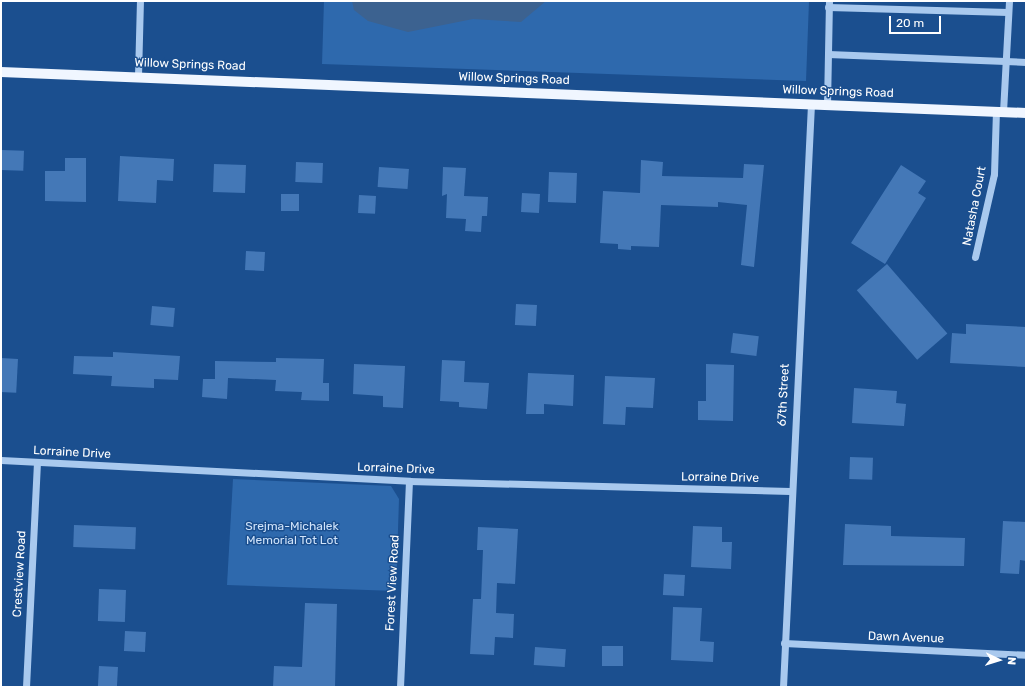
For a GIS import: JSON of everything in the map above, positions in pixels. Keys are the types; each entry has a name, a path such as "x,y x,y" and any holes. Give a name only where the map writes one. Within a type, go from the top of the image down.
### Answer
{"main road":[{"name":"Willow Springs Road","path":"1,72 138,76 1026,113"}],"street":[{"path":"138,76 140,1"},
{"name":"Natasha Court","path":"975,258 994,174 999,112 1006,61 1009,1"},
{"path":"827,105 829,4 1008,12"},
{"path":"828,54 1026,62"},
{"name":"67th Street","path":"783,687 790,491 811,104"},
{"name":"Lorraine Drive","path":"1,460 409,481 790,491"},
{"name":"Crestview Road","path":"26,687 37,462"},
{"name":"Forest View Road","path":"400,687 409,481"},
{"name":"Dawn Avenue","path":"784,643 1026,655"}],"green space":[{"path":"324,1 809,1 806,81 322,64"},
{"name":"Srejma-Michalek Memorial Tot Lot","path":"233,479 391,486 399,499 396,591 227,585"}],"shaded area":[{"path":"352,1 546,1 521,22 473,19 408,32 368,21 354,10"}],"building":[{"path":"1,150 24,151 23,171 1,170"},
{"path":"120,156 174,159 173,181 157,180 156,203 118,201"},
{"path":"65,158 86,158 86,202 45,201 45,171 65,171"},
{"path":"641,160 663,162 662,176 743,178 744,164 764,165 754,267 741,265 747,205 718,202 718,207 661,205 659,247 631,246 631,250 618,249 618,244 600,243 603,191 640,193"},
{"path":"296,162 323,163 322,183 295,182"},
{"path":"214,164 246,165 245,193 213,192"},
{"path":"901,165 926,181 918,193 926,198 885,264 851,243"},
{"path":"379,167 409,169 408,189 378,187"},
{"path":"443,167 466,168 464,196 488,197 487,216 482,216 481,232 465,231 466,219 446,218 447,194 442,196"},
{"path":"549,172 577,173 576,203 548,202"},
{"path":"522,193 540,194 539,213 521,212"},
{"path":"281,194 299,194 299,211 281,211"},
{"path":"359,195 376,196 375,214 358,213"},
{"path":"246,251 265,252 264,271 245,270"},
{"path":"887,264 947,333 917,360 857,290"},
{"path":"516,304 537,305 536,326 515,325"},
{"path":"152,306 175,308 173,327 150,325"},
{"path":"966,324 1026,327 1026,367 950,363 952,333 966,334"},
{"path":"733,333 759,336 756,356 731,353"},
{"path":"113,352 180,356 178,380 154,379 154,388 111,386 112,376 73,374 74,356 113,357"},
{"path":"1,358 18,359 16,393 1,392"},
{"path":"276,358 324,359 323,383 329,383 329,401 301,400 302,392 275,391 276,380 228,378 227,399 202,397 203,379 215,379 215,361 276,362"},
{"path":"442,360 465,361 464,382 489,383 487,409 459,407 459,402 440,401"},
{"path":"354,364 405,366 403,408 383,407 383,396 353,394"},
{"path":"706,364 734,365 733,421 698,420 698,401 706,401"},
{"path":"528,373 574,375 573,406 544,404 544,414 526,414"},
{"path":"605,376 655,378 653,408 626,407 625,425 603,424"},
{"path":"854,388 897,391 896,403 906,404 904,426 852,423"},
{"path":"850,457 873,458 872,480 849,479"},
{"path":"1003,521 1026,522 1026,561 1020,560 1019,574 1000,573"},
{"path":"845,524 891,526 891,536 965,538 964,566 843,565"},
{"path":"74,525 136,527 135,549 73,547"},
{"path":"693,526 722,527 722,542 732,542 731,569 691,567"},
{"path":"478,527 518,529 515,584 497,583 496,613 514,614 513,638 495,637 494,655 470,654 473,599 481,599 483,550 477,550"},
{"path":"664,574 685,575 684,596 663,595"},
{"path":"99,589 126,590 125,622 98,621"},
{"path":"305,603 337,604 335,687 273,687 274,666 302,667"},
{"path":"673,607 702,608 700,641 714,642 713,662 671,660"},
{"path":"125,631 146,632 145,652 124,651"},
{"path":"602,646 623,646 623,666 602,666"},
{"path":"535,647 566,649 565,667 534,665"},
{"path":"99,666 118,667 117,687 98,687"}]}
